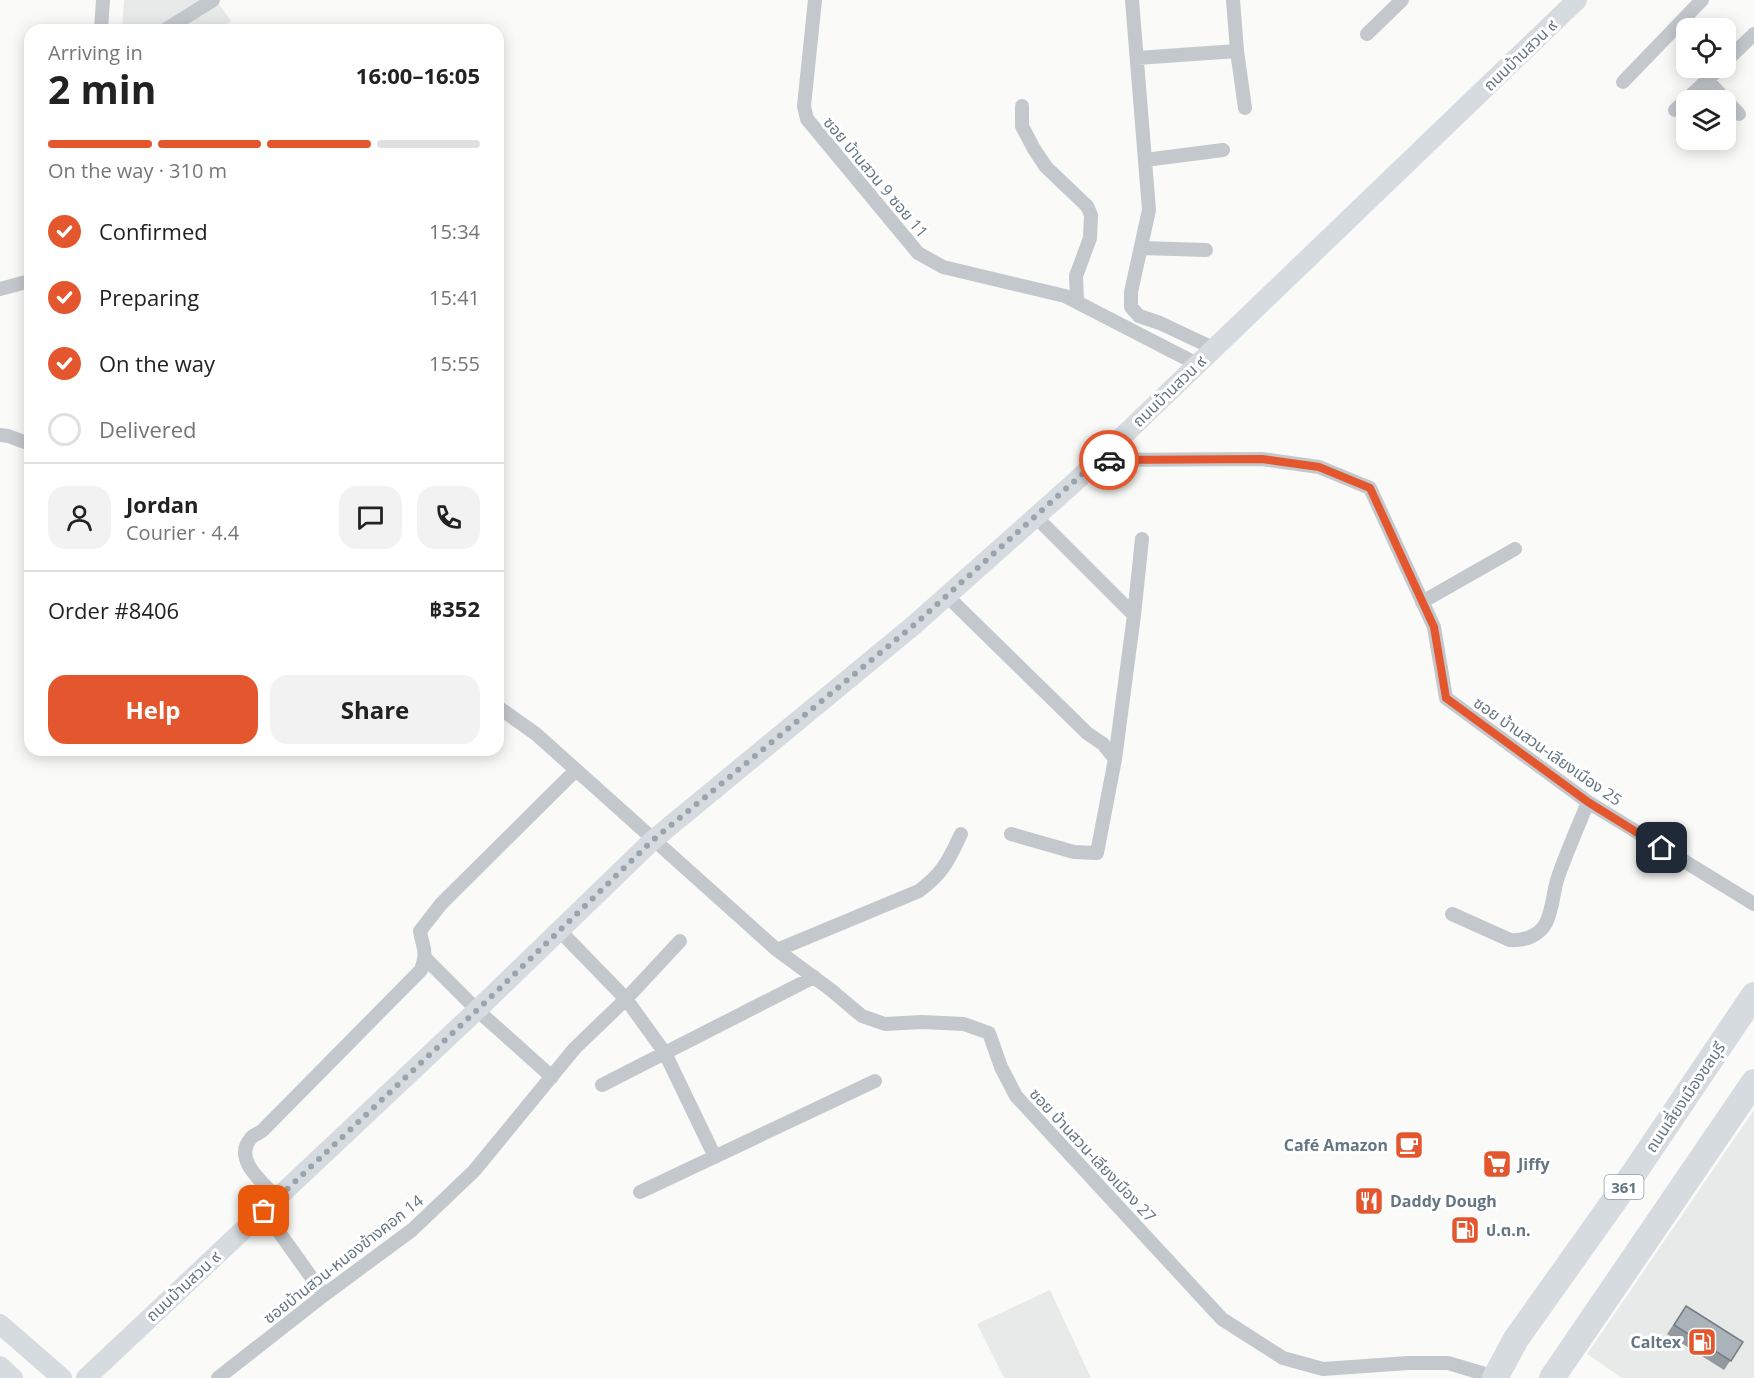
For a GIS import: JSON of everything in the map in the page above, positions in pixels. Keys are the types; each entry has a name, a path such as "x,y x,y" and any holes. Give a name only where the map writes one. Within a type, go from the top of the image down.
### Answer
{"highway":[{"name":"ถนนเลี่ยงเมืองชลบุรี","path":"1495,1378 1516,1339 1634,1173 1754,995"},
{"path":"1552,1378 1754,1082"}],"street":[{"path":"101,24 103,0"},
{"path":"175,24 213,0"},
{"name":"ซอย บ้านสวน 9 ซอย 11","path":"815,0 804,106 807,119 918,253 943,267 1065,296 1197,364"},
{"path":"1132,0 1149,210 1131,292 1131,307 1139,316 1161,323 1213,348"},
{"path":"1233,0 1245,108"},
{"path":"1368,34 1402,0"},
{"name":"ถนนบ้านสวน ๙","path":"86,1378 561,931 653,840 827,698 947,596 1098,460 1577,0"},
{"path":"1623,82 1702,0"},
{"path":"1736,51 1754,34"},
{"path":"1137,58 1237,51"},
{"path":"1675,110 1707,80 1739,114"},
{"path":"1022,106 1022,126 1034,149 1046,167 1087,206 1092,215 1090,238 1076,276 1077,301"},
{"path":"1145,160 1223,150"},
{"path":"1141,248 1206,250"},
{"path":"0,289 24,283"},
{"path":"0,435 24,442"},
{"name":"ซอย บ้านสวน-เลียงเมือง 25","path":"1098,460 1262,459 1319,467 1370,488 1434,627 1446,698 1588,802 1754,904"},
{"path":"1036,516 1134,615"},
{"path":"1011,834 1074,852 1097,853 1115,759 1142,539"},
{"path":"1422,602 1515,549"},
{"path":"947,596 1087,732 1103,744 1115,759"},
{"name":"ซอย บ้านสวน-เลียงเมือง 27","path":"504,711 536,734 777,950 862,1016 885,1024 922,1022 964,1024 989,1032 1001,1067 1016,1096 1222,1319 1282,1358 1323,1369 1408,1363 1448,1363 1495,1378"},
{"path":"324,1295 247,1164 244,1152 251,1138 263,1130 422,970 426,951 420,931 430,916 576,770"},
{"path":"1452,914 1510,940 1518,941 1538,933 1546,922 1557,878 1588,802"},
{"path":"777,950 919,891 945,867 962,834"},
{"path":"561,931 626,999 665,1053 715,1157"},
{"name":"ซอยบ้านสวน-หนองข้างคอก 14","path":"218,1378 412,1230 474,1171 575,1048 626,999 680,941"},
{"path":"425,958 477,1010 552,1077"},
{"path":"602,1085 814,977"},
{"path":"640,1192 875,1081"},
{"path":"0,1324 62,1378"},
{"path":"0,1366 13,1378"}],"shaded area":[{"path":"124,0 216,0 231,21 226,24 122,24"},
{"path":"1754,1110 1754,1378 1622,1378 1587,1354"},
{"path":"1050,1290 1091,1378 1004,1378 977,1324"}],"building":[{"path":"1686,1306 1743,1342 1731,1361 1674,1325"}],"way so far":[{"path":"264,1211 561,931 653,840 914,625 1098,460 1109,460"}],"place":[{"name":"Café Amazon","path":"1409,1145"},
{"name":"Jiffy","path":"1497,1164"},
{"name":"Daddy Dough","path":"1369,1201"},
{"name":"ป.ต.ท.","path":"1465,1230"},
{"name":"Caltex","path":"1702,1342"}],"route":[{"path":"1109,460 1262,459 1319,467 1370,488 1434,627 1446,698 1588,802 1662,848"}]}
